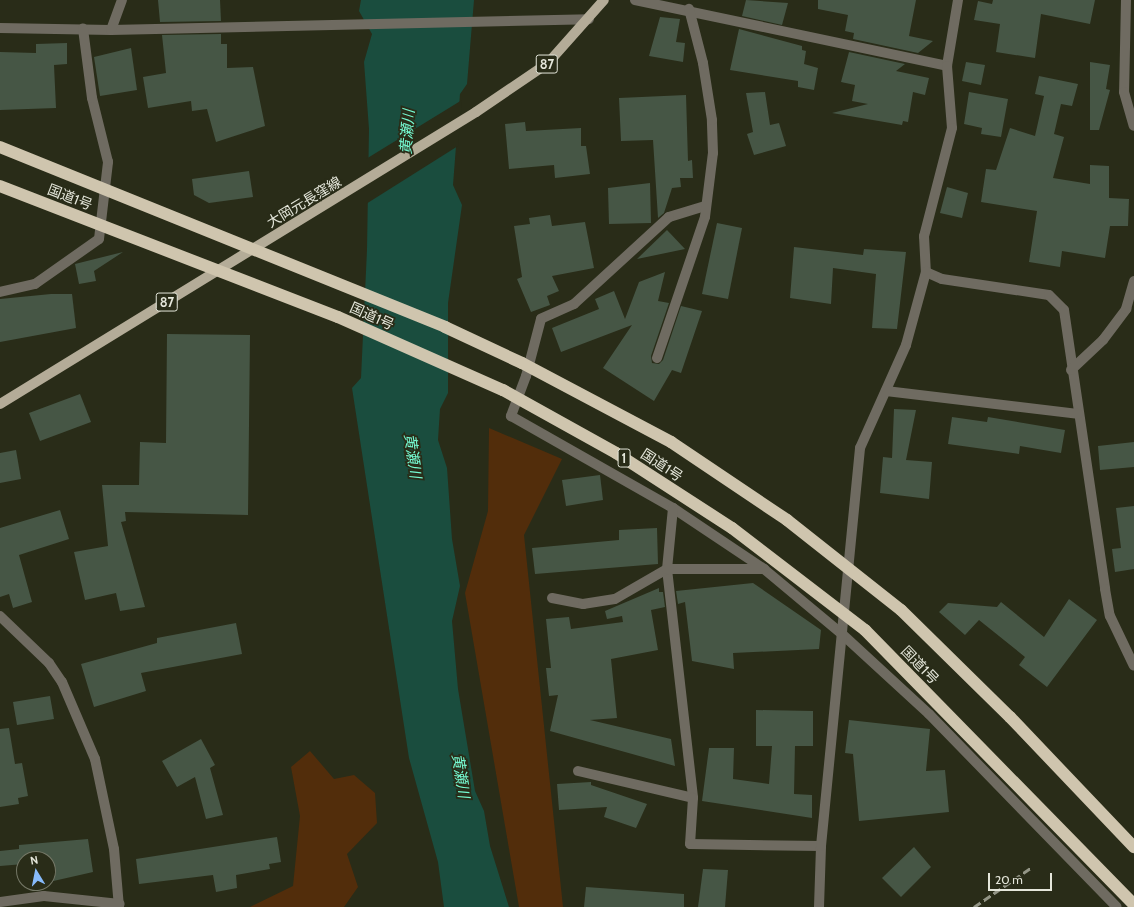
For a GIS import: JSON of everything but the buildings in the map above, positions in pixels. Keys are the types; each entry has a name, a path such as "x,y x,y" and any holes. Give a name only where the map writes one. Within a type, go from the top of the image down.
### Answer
{"highway":[{"name":"国道1号","path":"0,147 445,327 579,392 684,450 798,529 901,610 1010,717 1134,847"},
{"name":"国道1号","path":"0,186 338,317 504,390 616,452 732,528 865,630 1134,905"}],"main road":[{"name":"大岡元長窪線","path":"0,404 476,112 548,63 589,19 604,0"}],"street":[{"path":"110,30 122,0"},
{"path":"635,0 688,9 947,66"},
{"path":"819,907 821,846 860,448 906,345 926,272 924,236 952,128 947,66 958,0"},
{"path":"1126,0 1124,92 1134,126"},
{"path":"657,358 705,217 705,206 713,152 712,120 688,9"},
{"path":"0,28 110,30 340,24 489,24 589,19"},
{"path":"0,292 35,284 99,239 108,162 92,98 83,29"},
{"path":"705,206 669,217 574,304 541,319 526,376 511,416 673,508 764,569 842,634 929,714 1117,907"},
{"path":"926,272 942,279 1049,295 1064,310 1071,370 1110,616 1134,666"},
{"path":"1071,370 1103,340 1126,309 1134,281"},
{"path":"886,391 1078,414"},
{"path":"673,508 667,569 694,798 690,844 821,846"},
{"path":"552,598 583,604 615,600 667,569 764,569"},
{"path":"0,616 49,663 62,682 95,759 114,849 119,906 44,896 0,902"},
{"path":"578,771 694,798"}],"shaded area":[{"path":"489,428 562,459 524,535 563,907 519,907 465,593 488,511"},
{"path":"310,751 334,779 354,775 375,793 377,823 347,854 358,887 344,907 250,907 293,886 300,816 291,767"}],"water":[{"name":"黄瀬川","path":"361,0 474,0 467,84 460,94 453,185 462,205 448,303 448,393 440,409 438,440 447,468 452,539 460,586 452,621 458,689 475,791 484,811 490,846 509,907 444,907 438,862 409,758 352,388 361,378 367,250 369,129 364,62 372,34 359,11"}],"pier":[{"path":"462,100 458,146 366,204 366,159"}],"railway":[{"path":"974,907 1032,867"}]}
